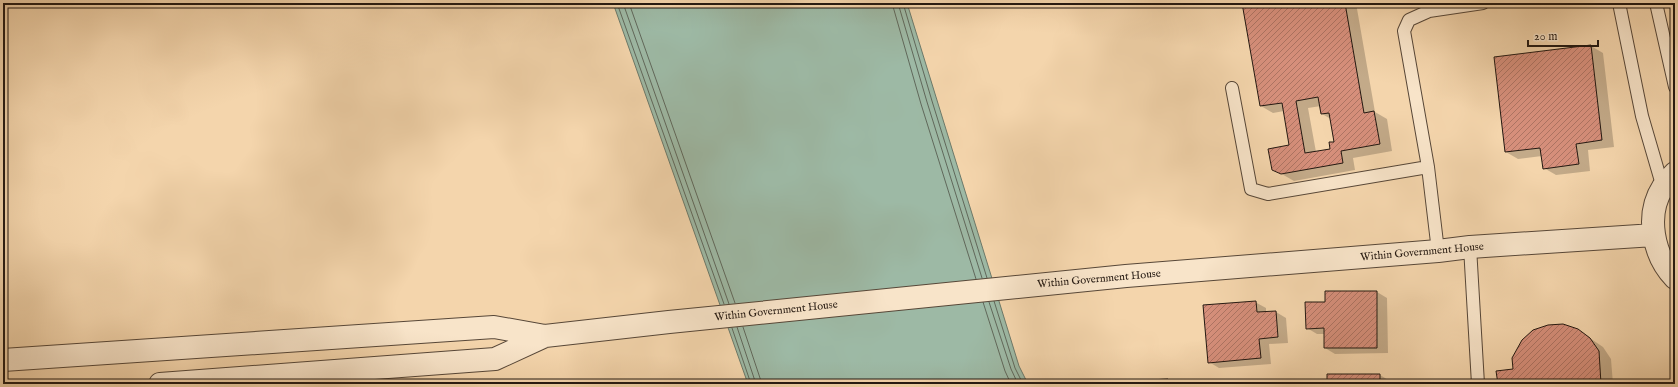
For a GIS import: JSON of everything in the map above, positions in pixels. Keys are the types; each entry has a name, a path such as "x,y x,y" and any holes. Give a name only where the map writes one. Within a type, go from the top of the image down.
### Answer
{"street":[{"path":"1669,180 1654,211 1654,235 1660,258 1675,278"},
{"name":"Within Government House","path":"545,336 1126,276 1438,251 1470,247 1654,235"},
{"path":"3,360 494,326 545,336"},
{"path":"160,384 495,359 545,336"}],"lane":[{"path":"1438,251 1428,166 1404,31 1409,20 1429,11 1483,3"},
{"path":"1620,3 1642,116 1669,180"},
{"path":"1656,3 1675,87"},
{"path":"1232,88 1251,189 1268,194 1428,166"},
{"path":"1470,247 1478,384"}],"water":[{"path":"613,3 907,3 1019,366 1028,384 748,384"}],"building":[{"path":"1242,3 1345,3 1364,113 1374,111 1380,144 1341,151 1343,163 1281,174 1272,170 1268,149 1289,145 1282,103 1260,106","holes":["1318,97 1321,114 1329,113 1334,142 1329,142 1330,149 1305,153 1296,101"]},
{"path":"1591,45 1602,140 1576,144 1579,164 1543,169 1540,148 1505,152 1494,57"},
{"path":"1325,291 1377,291 1377,348 1324,348 1324,328 1306,329 1305,302 1325,302"},
{"path":"1256,301 1257,312 1276,311 1278,337 1259,339 1261,358 1208,363 1203,305"},
{"path":"1563,324 1578,329 1590,338 1599,351 1601,384 1498,384 1496,371 1513,369 1512,358 1522,340 1533,330 1548,325"},
{"path":"1327,374 1380,374 1380,384 1327,384"},
{"path":"1168,379 1168,384 1114,384 1113,382"},
{"path":"1260,382 1261,384 1229,384"}]}
